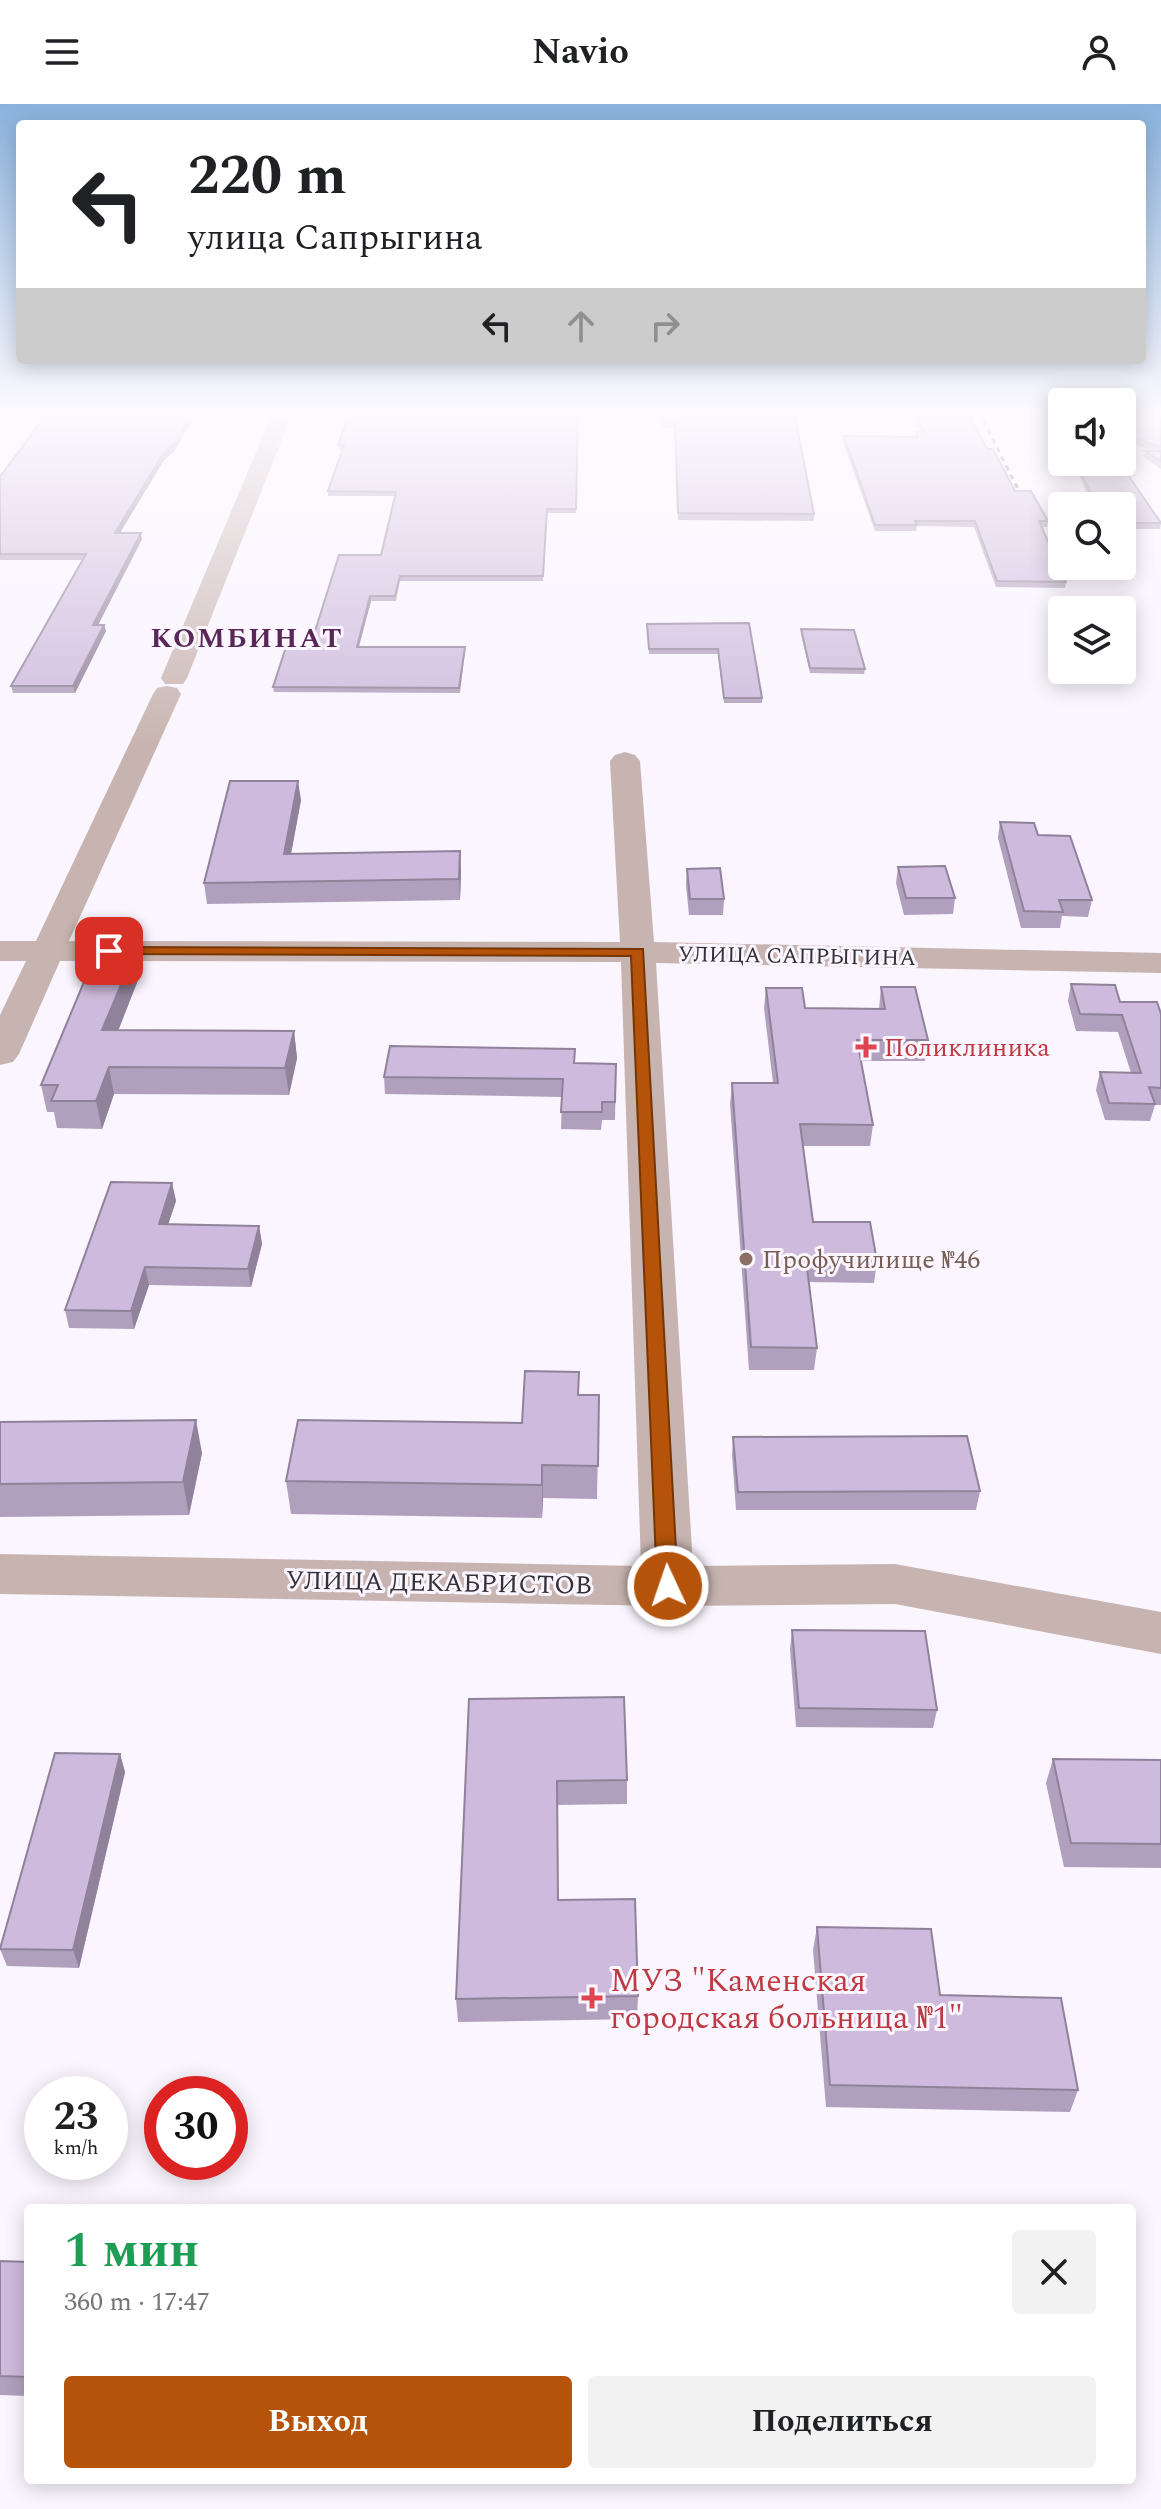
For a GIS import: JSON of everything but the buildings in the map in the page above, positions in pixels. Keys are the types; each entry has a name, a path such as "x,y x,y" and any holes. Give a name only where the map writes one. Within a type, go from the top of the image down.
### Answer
{"street":[{"path":"0,1054 171,686 237,524"},
{"path":"625,761 638,952 668,1586"},
{"name":"УЛИЦА САПРЫГИНА","path":"0,951 638,952 1161,963"},
{"name":"УЛИЦА ДЕКАБРИСТОВ","path":"0,1574 668,1586 895,1584 1161,1633"}],"place":[{"name":"Поликлиника","path":"866,1047"},
{"name":"Профучилище №46","path":"746,1259"},
{"name":"МУЗ \"Каменская городская больница №1\"","path":"592,1998"}],"district":[{"name":"КОМБИНАТ","path":"247,637"}],"route":[{"path":"109,951 638,952 668,1586"}]}
